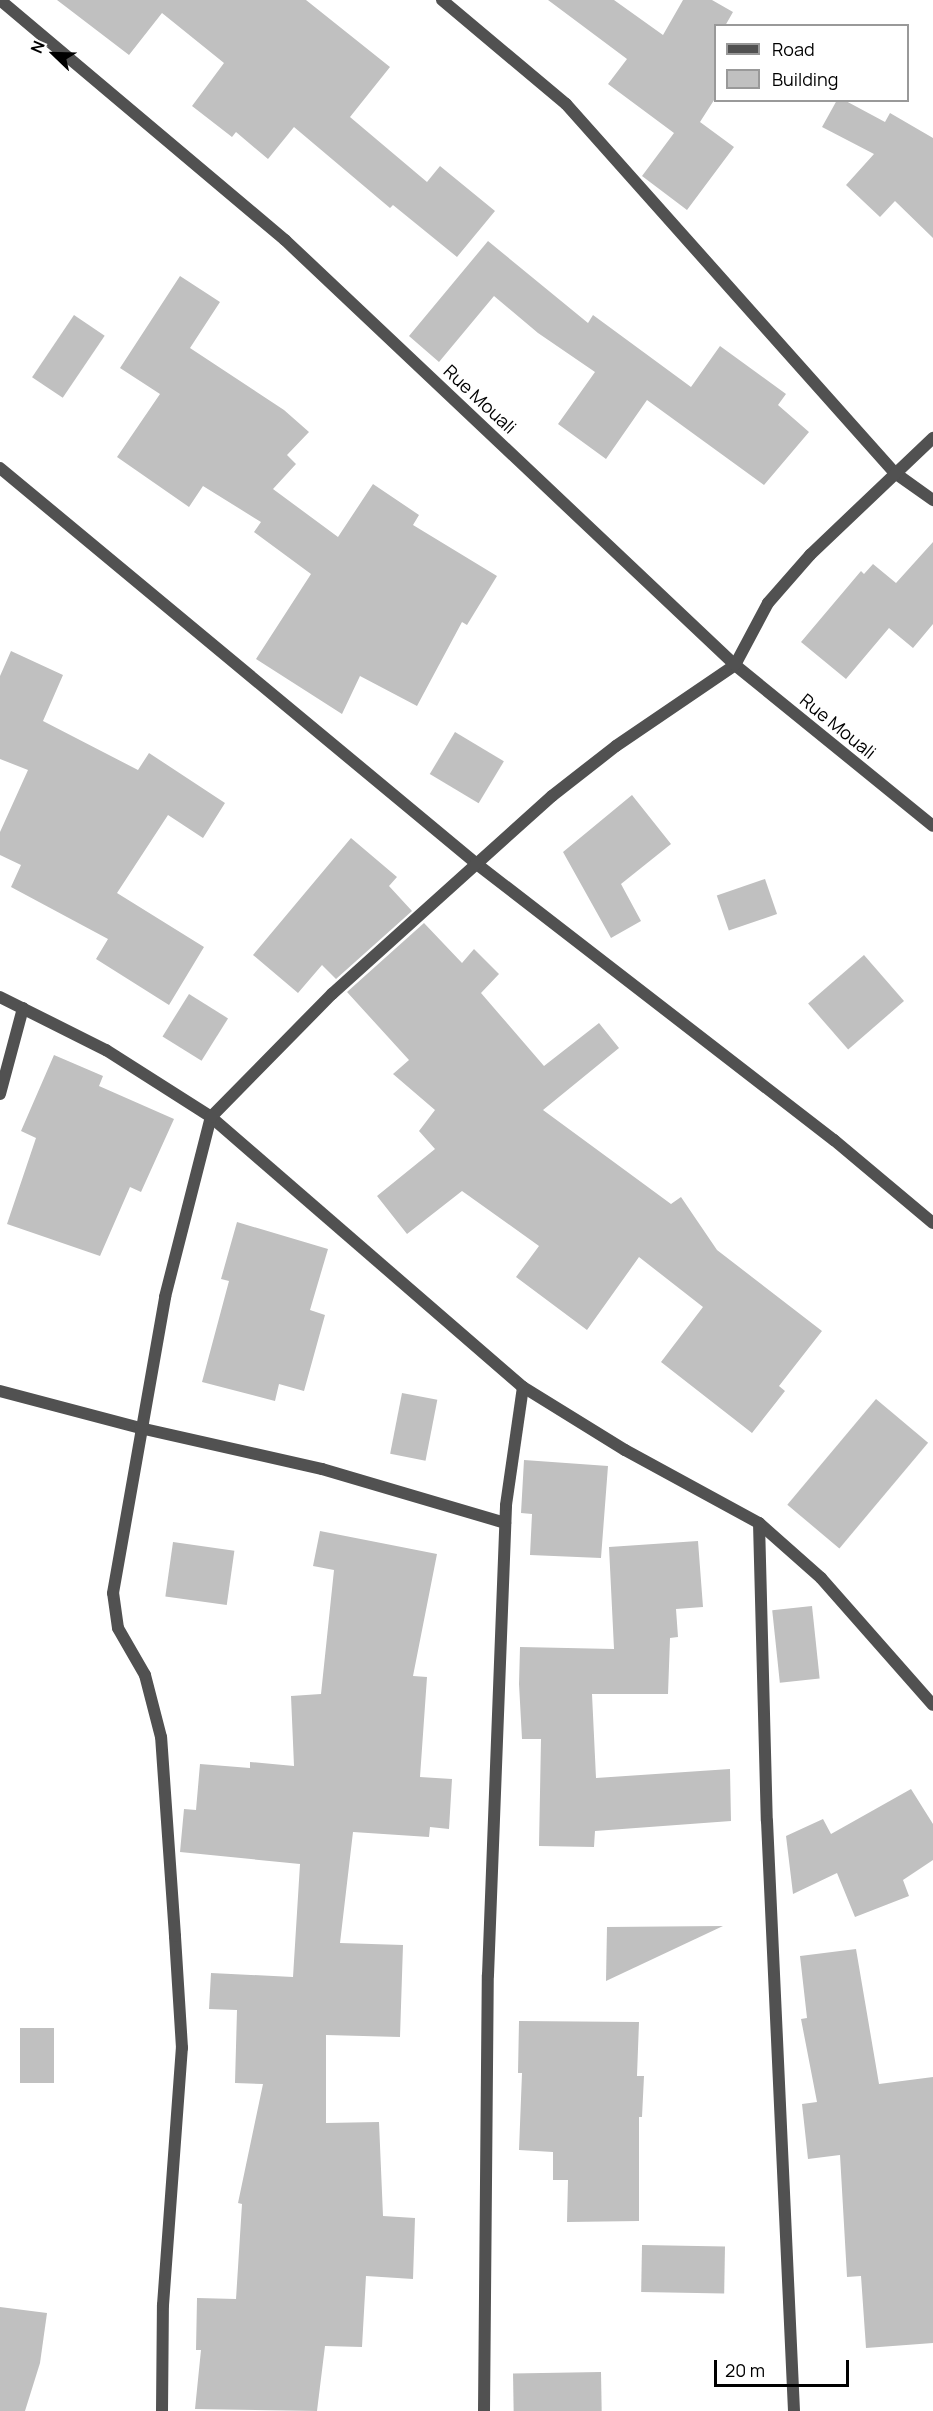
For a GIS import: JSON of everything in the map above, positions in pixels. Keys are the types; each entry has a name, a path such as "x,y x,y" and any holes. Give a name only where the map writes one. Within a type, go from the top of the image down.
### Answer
{"street":[{"name":"Rue Mouali","path":"0,0 285,240 735,665 933,826"},
{"path":"442,0 566,104 895,473 933,500"},
{"path":"162,2411 163,2305 182,2048 161,1737 145,1675 118,1628 113,1593 140,1428 183,1220 211,1117 332,994 552,796 616,746 735,665 768,603 810,555 933,438"},
{"path":"0,468 478,865 834,1140 933,1223"},
{"path":"0,997 106,1050 211,1117 524,1387 625,1450 759,1523 822,1578 933,1705"},
{"path":"0,1095 22,1008"},
{"path":"484,2411 488,1975 505,1523 524,1387"},
{"path":"0,1391 140,1428 322,1469 505,1523"},
{"path":"759,1523 767,1832 794,2411"}],"building":[{"path":"57,0 306,0 390,67 350,117 427,182 440,166 495,211 457,257 393,205 390,208 294,127 268,159 236,132 232,137 192,106 224,63 162,13 129,55"},
{"path":"548,0 614,0 663,35 683,0 712,0 733,12 726,24 714,24 714,100 700,122 734,147 687,210 642,176 674,133 608,84 627,59"},
{"path":"836,102 848,102 885,122 890,113 933,138 933,238 895,201 880,217 846,185 874,154 822,127"},
{"path":"488,241 588,323 593,315 691,387 720,346 786,394 778,405 809,432 764,485 647,400 606,459 558,424 595,372 538,333 494,296 439,362 409,336"},
{"path":"180,276 220,302 190,348 284,410 309,432 287,455 296,464 273,489 338,537 373,484 419,515 413,525 497,576 467,625 462,622 417,706 360,676 342,714 256,659 311,574 254,532 261,522 203,486 189,507 117,457 160,394 120,368"},
{"path":"74,315 105,336 63,398 32,377"},
{"path":"933,542 933,624 913,648 889,628 846,679 801,642 861,571 864,574 873,564 896,583"},
{"path":"11,651 63,675 43,721 138,770 149,753 225,803 203,838 168,815 117,893 204,947 169,1005 96,959 108,939 11,887 21,865 0,855 0,832 28,770 0,759 0,676"},
{"path":"455,732 504,761 479,803 430,774"},
{"path":"632,795 671,844 621,884 641,921 611,938 563,852"},
{"path":"351,838 397,877 389,886 412,911 336,979 322,965 298,993 253,955"},
{"path":"765,879 777,914 729,931 717,896"},
{"path":"424,923 462,963 474,949 499,974 481,993 544,1066 599,1023 619,1048 543,1110 671,1204 681,1197 717,1250 822,1331 779,1386 785,1391 752,1433 661,1362 703,1307 639,1257 587,1330 516,1277 539,1246 462,1191 407,1234 377,1196 435,1149 419,1131 435,1110 393,1074 409,1060 347,992"},
{"path":"864,955 904,1001 848,1050 808,1004"},
{"path":"189,994 228,1018 202,1061 163,1036"},
{"path":"54,1055 103,1076 99,1086 174,1119 141,1192 130,1187 100,1256 7,1224 36,1138 21,1131"},
{"path":"237,1222 328,1249 310,1310 325,1315 304,1391 279,1384 275,1401 202,1382 229,1281 221,1279"},
{"path":"402,1393 437,1400 426,1461 390,1454"},
{"path":"876,1399 928,1443 839,1548 787,1505"},
{"path":"524,1460 608,1466 601,1558 530,1555 532,1514 521,1513"},
{"path":"320,1531 437,1554 413,1676 427,1677 420,1777 452,1779 449,1829 430,1827 429,1837 353,1832 340,1943 403,1945 400,2037 326,2035 326,2123 379,2122 383,2216 415,2218 413,2279 366,2276 362,2347 325,2346 317,2411 195,2409 201,2350 196,2350 197,2298 236,2299 242,2204 238,2203 263,2084 235,2083 237,2010 209,2009 211,1973 293,1977 300,1864 180,1852 184,1809 196,1810 200,1764 250,1768 250,1762 294,1766 291,1696 321,1694 334,1570 313,1566"},
{"path":"698,1541 703,1607 676,1609 678,1637 670,1638 668,1694 592,1694 596,1778 730,1769 731,1821 595,1831 594,1847 539,1846 541,1739 522,1739 519,1684 520,1647 614,1649 609,1547"},
{"path":"173,1542 234,1551 227,1605 165,1596"},
{"path":"812,1606 820,1679 780,1683 772,1610"},
{"path":"911,1789 933,1824 933,1860 903,1880 909,1896 855,1917 837,1873 793,1894 786,1836 823,1819 831,1834"},
{"path":"723,1926 606,1981 607,1927"},
{"path":"856,1949 879,2084 933,2077 933,2343 866,2348 861,2276 847,2277 840,2155 808,2159 802,2104 817,2102 801,2019 807,2018 800,1956"},
{"path":"519,2021 639,2022 637,2076 644,2076 642,2117 639,2117 639,2221 567,2222 568,2180 553,2180 553,2152 519,2150 522,2073 518,2073"},
{"path":"20,2028 54,2028 54,2083 20,2083"},
{"path":"642,2245 725,2246 724,2293 641,2292"},
{"path":"0,2307 47,2313 40,2363 25,2411 0,2411"},
{"path":"601,2372 602,2411 514,2411 513,2374"}]}
